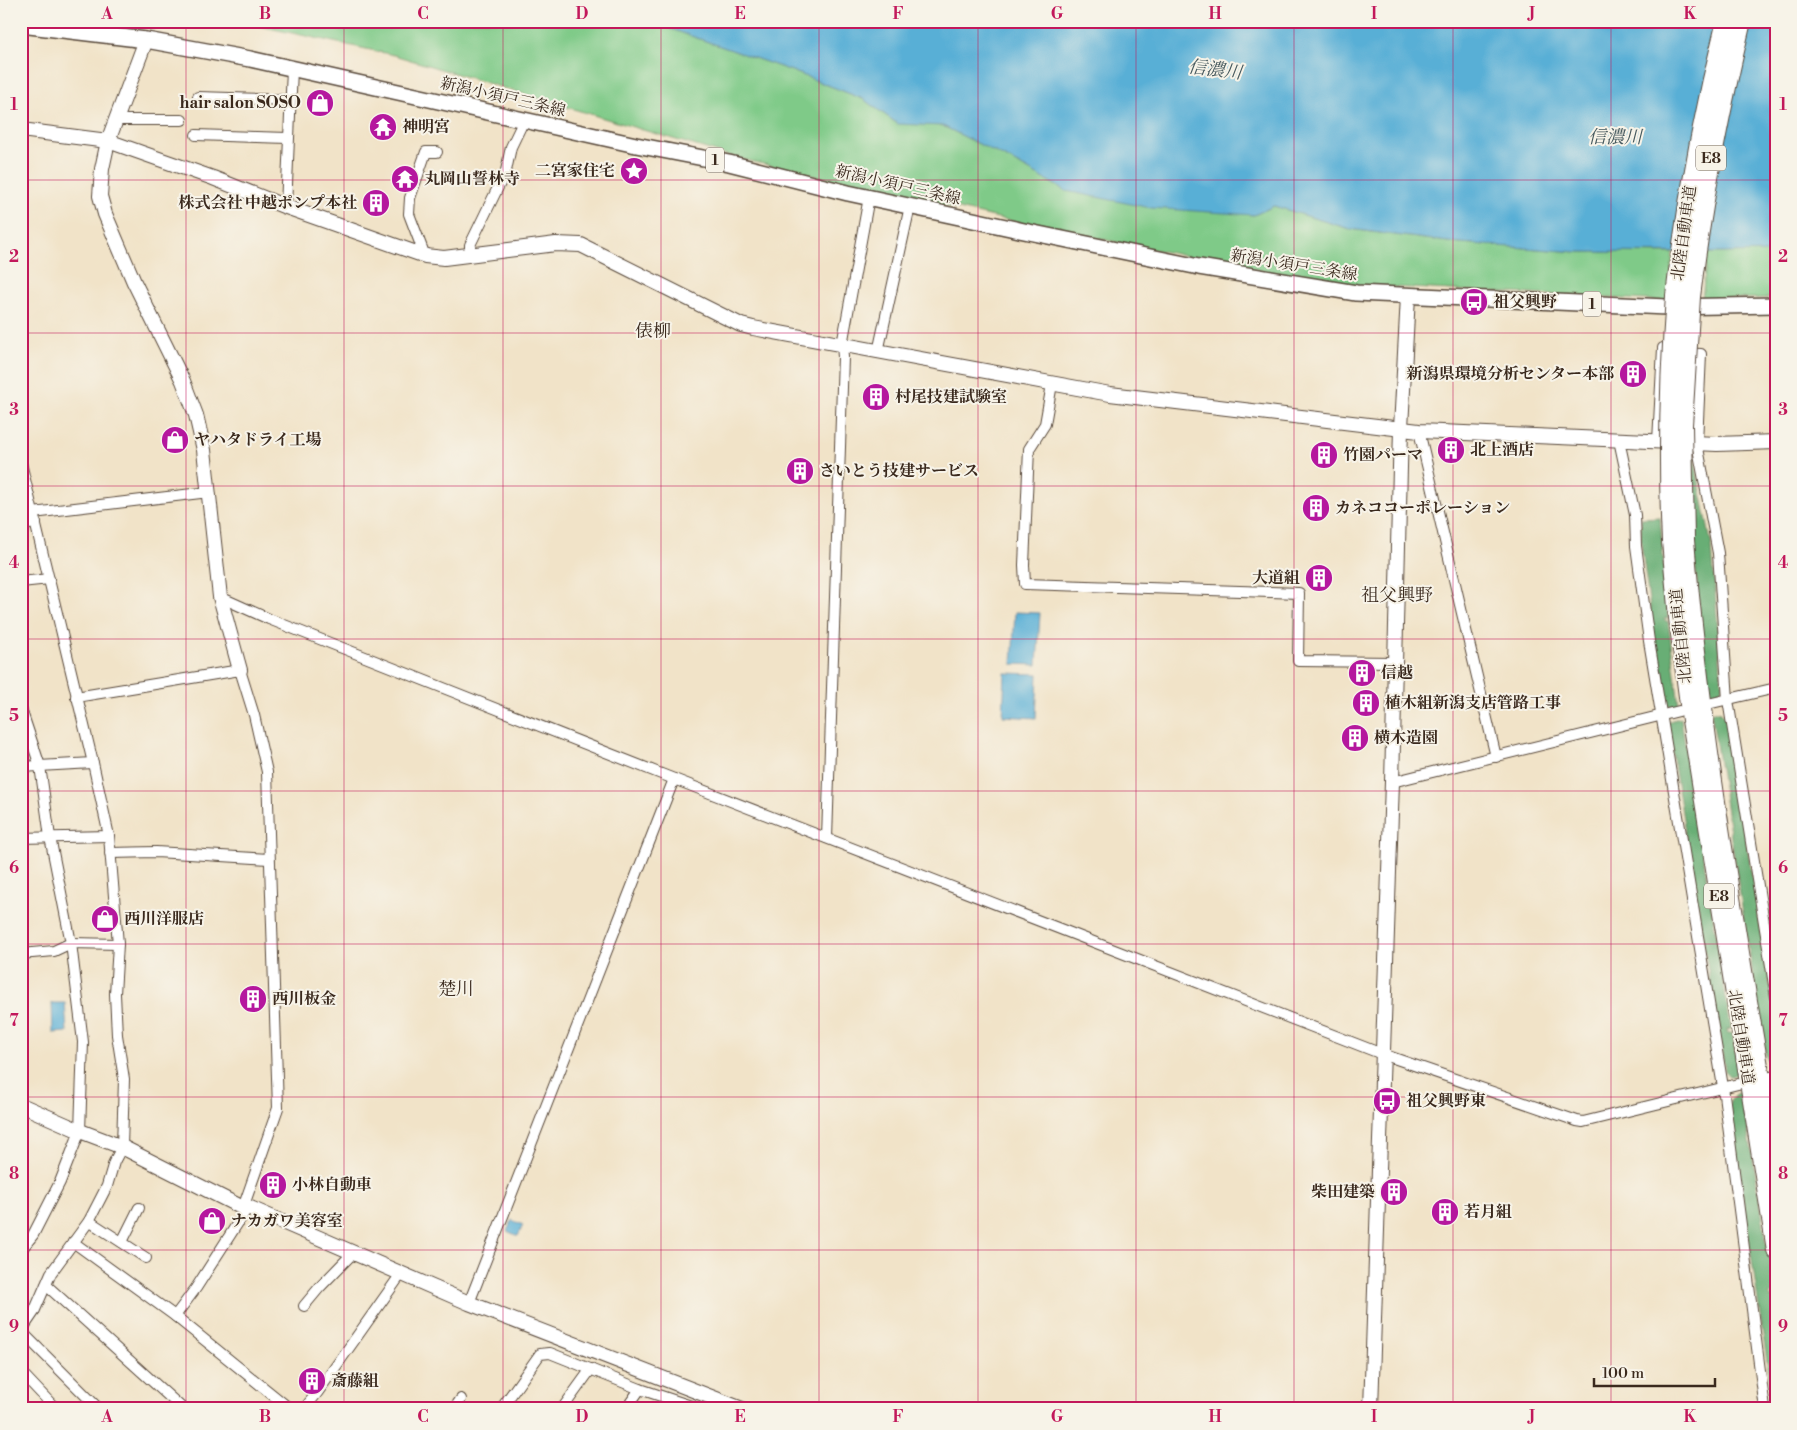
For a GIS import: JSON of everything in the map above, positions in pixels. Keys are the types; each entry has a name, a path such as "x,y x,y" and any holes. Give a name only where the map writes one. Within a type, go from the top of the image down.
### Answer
{"highway":[{"name":"北陸自動車道","path":"1726,21 1698,142 1676,286 1670,362 1668,482 1691,616 1703,717 1776,1168"},
{"name":"北陸自動車道","path":"1742,21 1718,123 1707,181 1691,297 1678,541 1678,618 1691,720 1776,1250"}],"main road":[{"name":"新潟小須戸三条線","path":"21,25 146,40 250,59 636,145 729,163 910,206 1199,267 1356,293 1667,307 1776,305"}],"street":[{"path":"146,40 108,141 102,168 100,196 105,214 134,282 183,381 202,435 220,597 254,715 267,772 278,1108 245,1208 196,1288 175,1316"},
{"path":"286,207 292,69"},
{"path":"198,97 290,100"},
{"path":"116,120 182,120"},
{"path":"470,255 470,246 506,171 511,147 524,120"},
{"path":"21,130 108,141 425,256 436,258 556,244 581,245 741,325 1052,384 1110,394 1217,408 1419,431 1696,443 1740,444 1776,442"},
{"path":"196,135 288,138"},
{"path":"425,256 408,214 410,198 426,152 437,152"},
{"path":"827,838 838,542 842,345 869,197"},
{"path":"878,352 910,206"},
{"path":"1371,1409 1392,782 1401,428 1408,296"},
{"path":"1658,441 1667,307"},
{"path":"1663,351 1701,354 1696,443 1718,553 1728,700 1776,997"},
{"path":"1052,384 1045,424 1029,449 1024,584 1299,593 1298,661 1395,662"},
{"path":"1419,431 1496,756"},
{"path":"1619,440 1635,515 1637,555 1650,642 1724,1087 1765,1409"},
{"path":"21,463 109,836 118,944 114,994 117,1035 124,1079 122,1147 114,1162 107,1186 89,1221 51,1273 34,1312 21,1331 99,1409"},
{"path":"21,525 34,518 209,492"},
{"path":"21,582 49,579"},
{"path":"220,597 269,619 674,779 1382,1054 1577,1121 1583,1122 1738,1084"},
{"path":"76,697 240,670"},
{"path":"1712,703 1776,688"},
{"path":"21,709 40,766 50,837 71,943 83,1042 80,1132 60,1182 33,1236 21,1250"},
{"path":"1392,782 1679,711"},
{"path":"21,767 93,763"},
{"path":"469,1303 674,779"},
{"path":"21,838 109,836"},
{"path":"110,853 156,852 269,858"},
{"path":"21,954 54,951 71,943 118,944"},
{"path":"21,1105 80,1132 122,1147 245,1208 354,1252 469,1303 742,1409"},
{"path":"122,1242 139,1208"},
{"path":"89,1221 146,1258"},
{"path":"73,1242 175,1316 290,1409"},
{"path":"304,1306 354,1252"},
{"path":"304,1409 401,1274"},
{"path":"46,1285 183,1409"},
{"path":"501,1409 540,1354 550,1353 640,1389 696,1408 702,1393"},
{"path":"562,1409 591,1369"},
{"path":"21,1372 56,1409"},
{"path":"626,1409 640,1389"},
{"path":"454,1409 461,1400"}],"green space":[{"path":"236,21 648,21 792,71 863,99 895,122 943,126 1009,159 1066,191 1254,215 1274,206 1350,229 1448,242 1577,252 1673,253 1668,301 1353,285 1288,276 1020,223 733,157 394,55"},
{"path":"1617,21 1717,21 1715,27"},
{"path":"1776,252 1776,298 1702,299 1707,253"},
{"path":"1691,452 1693,452 1712,547 1722,686 1717,694 1708,699 1694,552"},
{"path":"1660,517 1668,618 1664,619 1668,621 1679,705 1674,706 1668,705 1663,701 1641,543 1641,518"},
{"path":"1711,712 1721,712 1726,719 1776,1022 1776,1066 1768,1070"},
{"path":"1681,718 1698,825 1694,827 1695,830 1699,830 1731,1029 1727,1030 1728,1033 1732,1033 1739,1075 1729,1076 1725,1071 1668,729 1669,722"},
{"path":"1742,1092 1775,1293 1770,1294 1770,1298 1775,1297 1776,1301 1776,1409 1774,1409 1729,1106 1733,1096"}],"water":[{"name":"信濃川","path":"648,21 1617,21 1715,27 1776,21 1776,252 1577,252 1448,242 1350,229 1274,206 1254,215 1151,208 1066,191 1009,159 943,126 898,124 863,99 792,71"},
{"path":"1015,612 1040,613 1037,665 1012,664"},
{"path":"1005,673 1038,674 1036,718 1003,716"},
{"path":"52,1003 65,1003 67,1032 53,1033"},
{"path":"512,1220 523,1225 518,1236 507,1231"}],"place":[{"name":"hair salon SOSO","path":"320,103"},
{"name":"神明宮","path":"383,127"},
{"name":"二宮家住宅","path":"634,171"},
{"name":"丸岡山誓林寺","path":"405,179"},
{"name":"株式会社 中越ポンプ本社","path":"376,203"},
{"name":"祖父興野","path":"1474,302"},
{"name":"新潟県環境分析センター本部","path":"1633,374"},
{"name":"村尾技建試験室","path":"876,397"},
{"name":"ヤハタドライ工場","path":"175,440"},
{"name":"北上酒店","path":"1451,450"},
{"name":"竹園パーマ","path":"1324,455"},
{"name":"さいとう技建サービス","path":"800,471"},
{"name":"カネココーポレーション","path":"1316,508"},
{"name":"大道組","path":"1319,578"},
{"name":"信越","path":"1362,673"},
{"name":"植木組新潟支店管路工事","path":"1366,703"},
{"name":"横木造園","path":"1355,738"},
{"name":"西川洋服店","path":"105,919"},
{"name":"西川板金","path":"253,999"},
{"name":"祖父興野東","path":"1387,1101"},
{"name":"小林自動車","path":"273,1185"},
{"name":"柴田建築","path":"1394,1192"},
{"name":"若月組","path":"1445,1212"},
{"name":"ナカガワ美容室","path":"212,1221"},
{"name":"斎藤組","path":"312,1381"}],"district":[{"name":"俵柳","path":"653,331"},
{"name":"祖父興野","path":"1397,595"},
{"name":"楚川","path":"456,989"}]}
